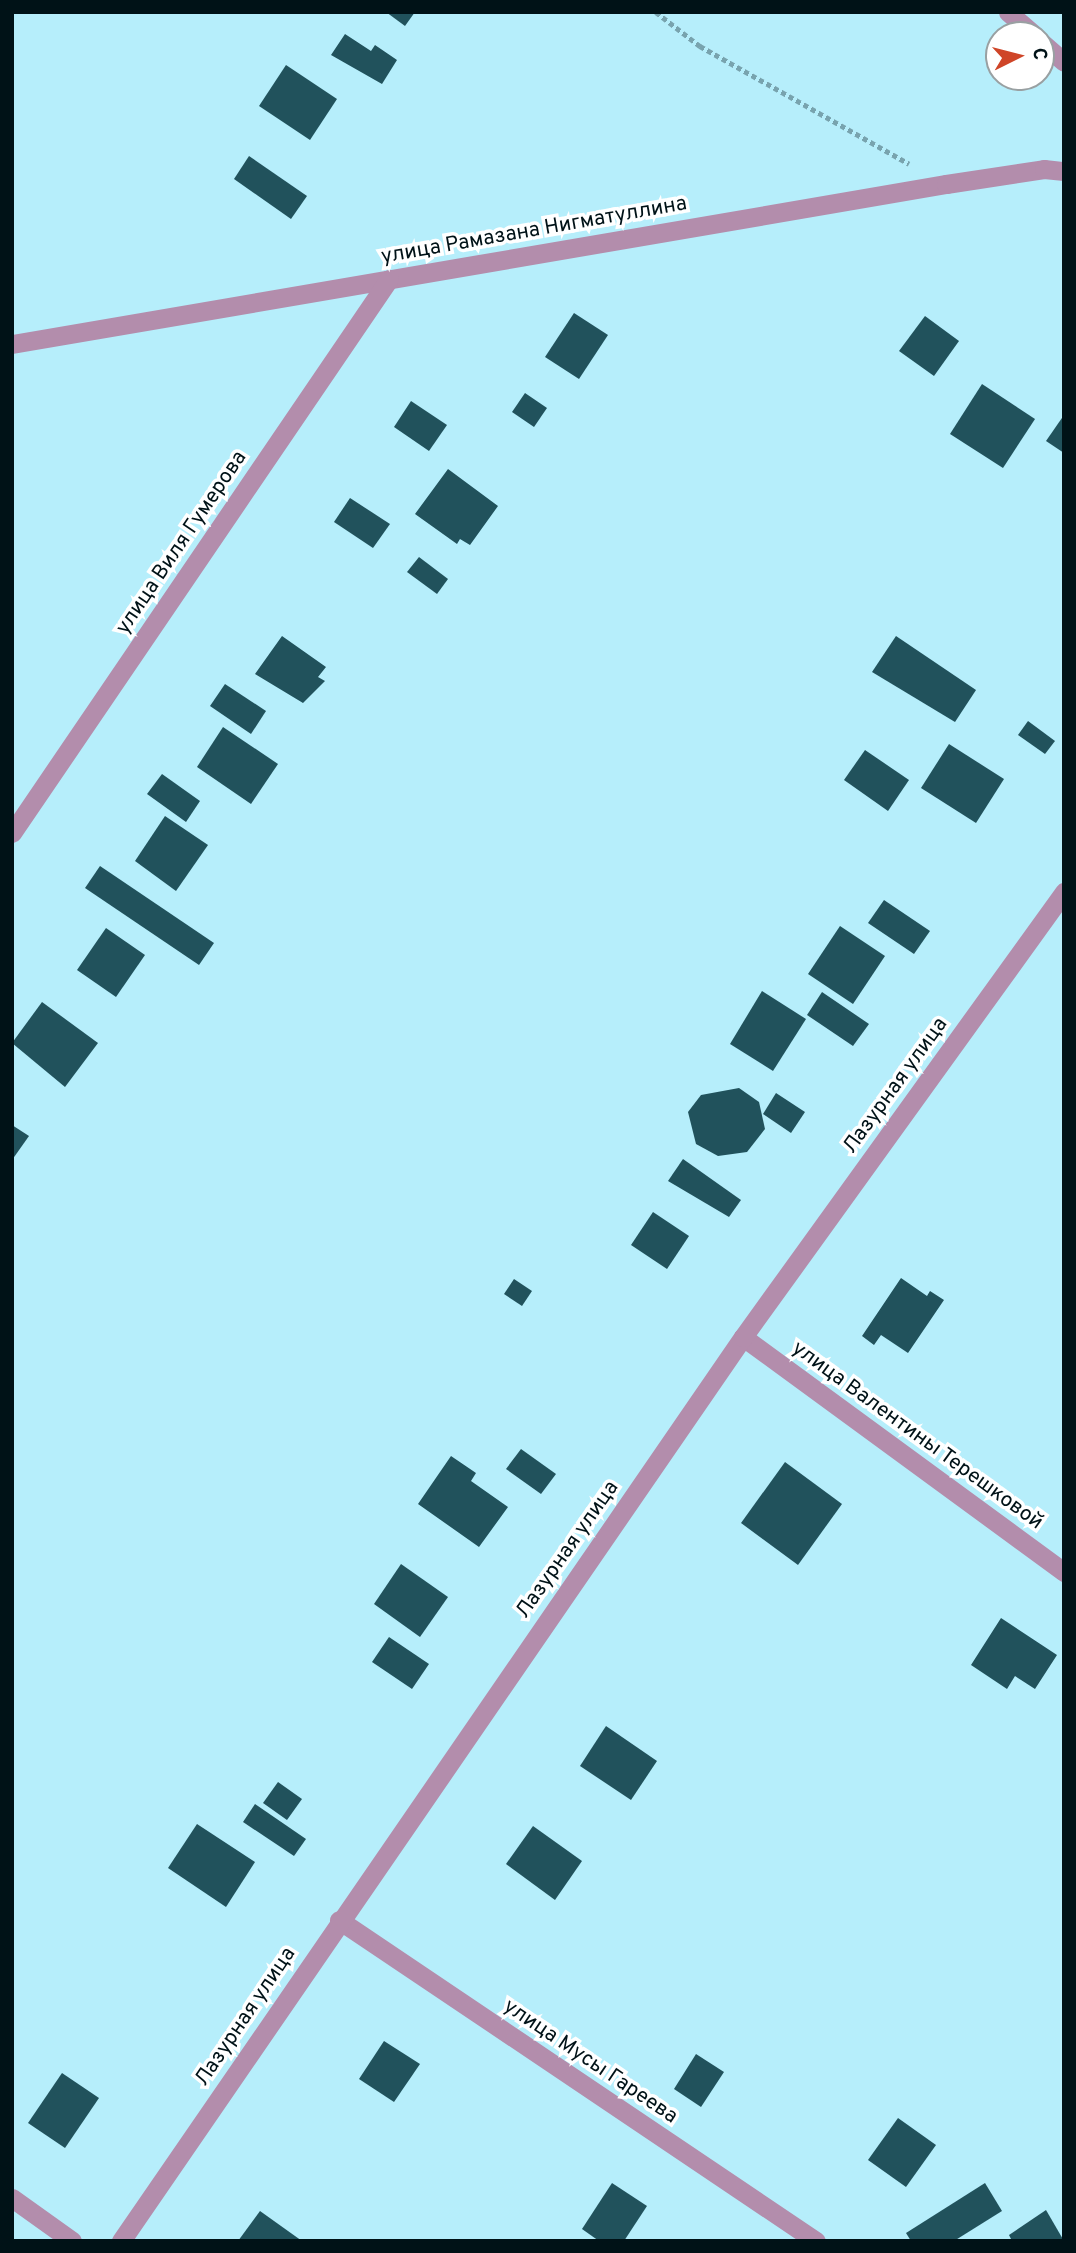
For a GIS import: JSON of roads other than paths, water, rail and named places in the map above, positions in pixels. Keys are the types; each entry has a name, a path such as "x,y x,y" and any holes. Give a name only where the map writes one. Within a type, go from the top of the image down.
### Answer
{"street":[{"name":"улица Рамазана Нигматуллина","path":"12,344 946,184 1044,169 1064,171"},
{"path":"1044,169 1064,186"},
{"name":"улица Виля Гумерова","path":"12,833 389,279"},
{"name":"Лазурная улица","path":"121,2241 339,1920 743,1337 1064,892"},
{"name":"улица Валентины Терешковой","path":"743,1337 1064,1572"},
{"name":"улица Мусы Гареева","path":"339,1920 816,2241"},
{"path":"12,2198 72,2241"}]}
